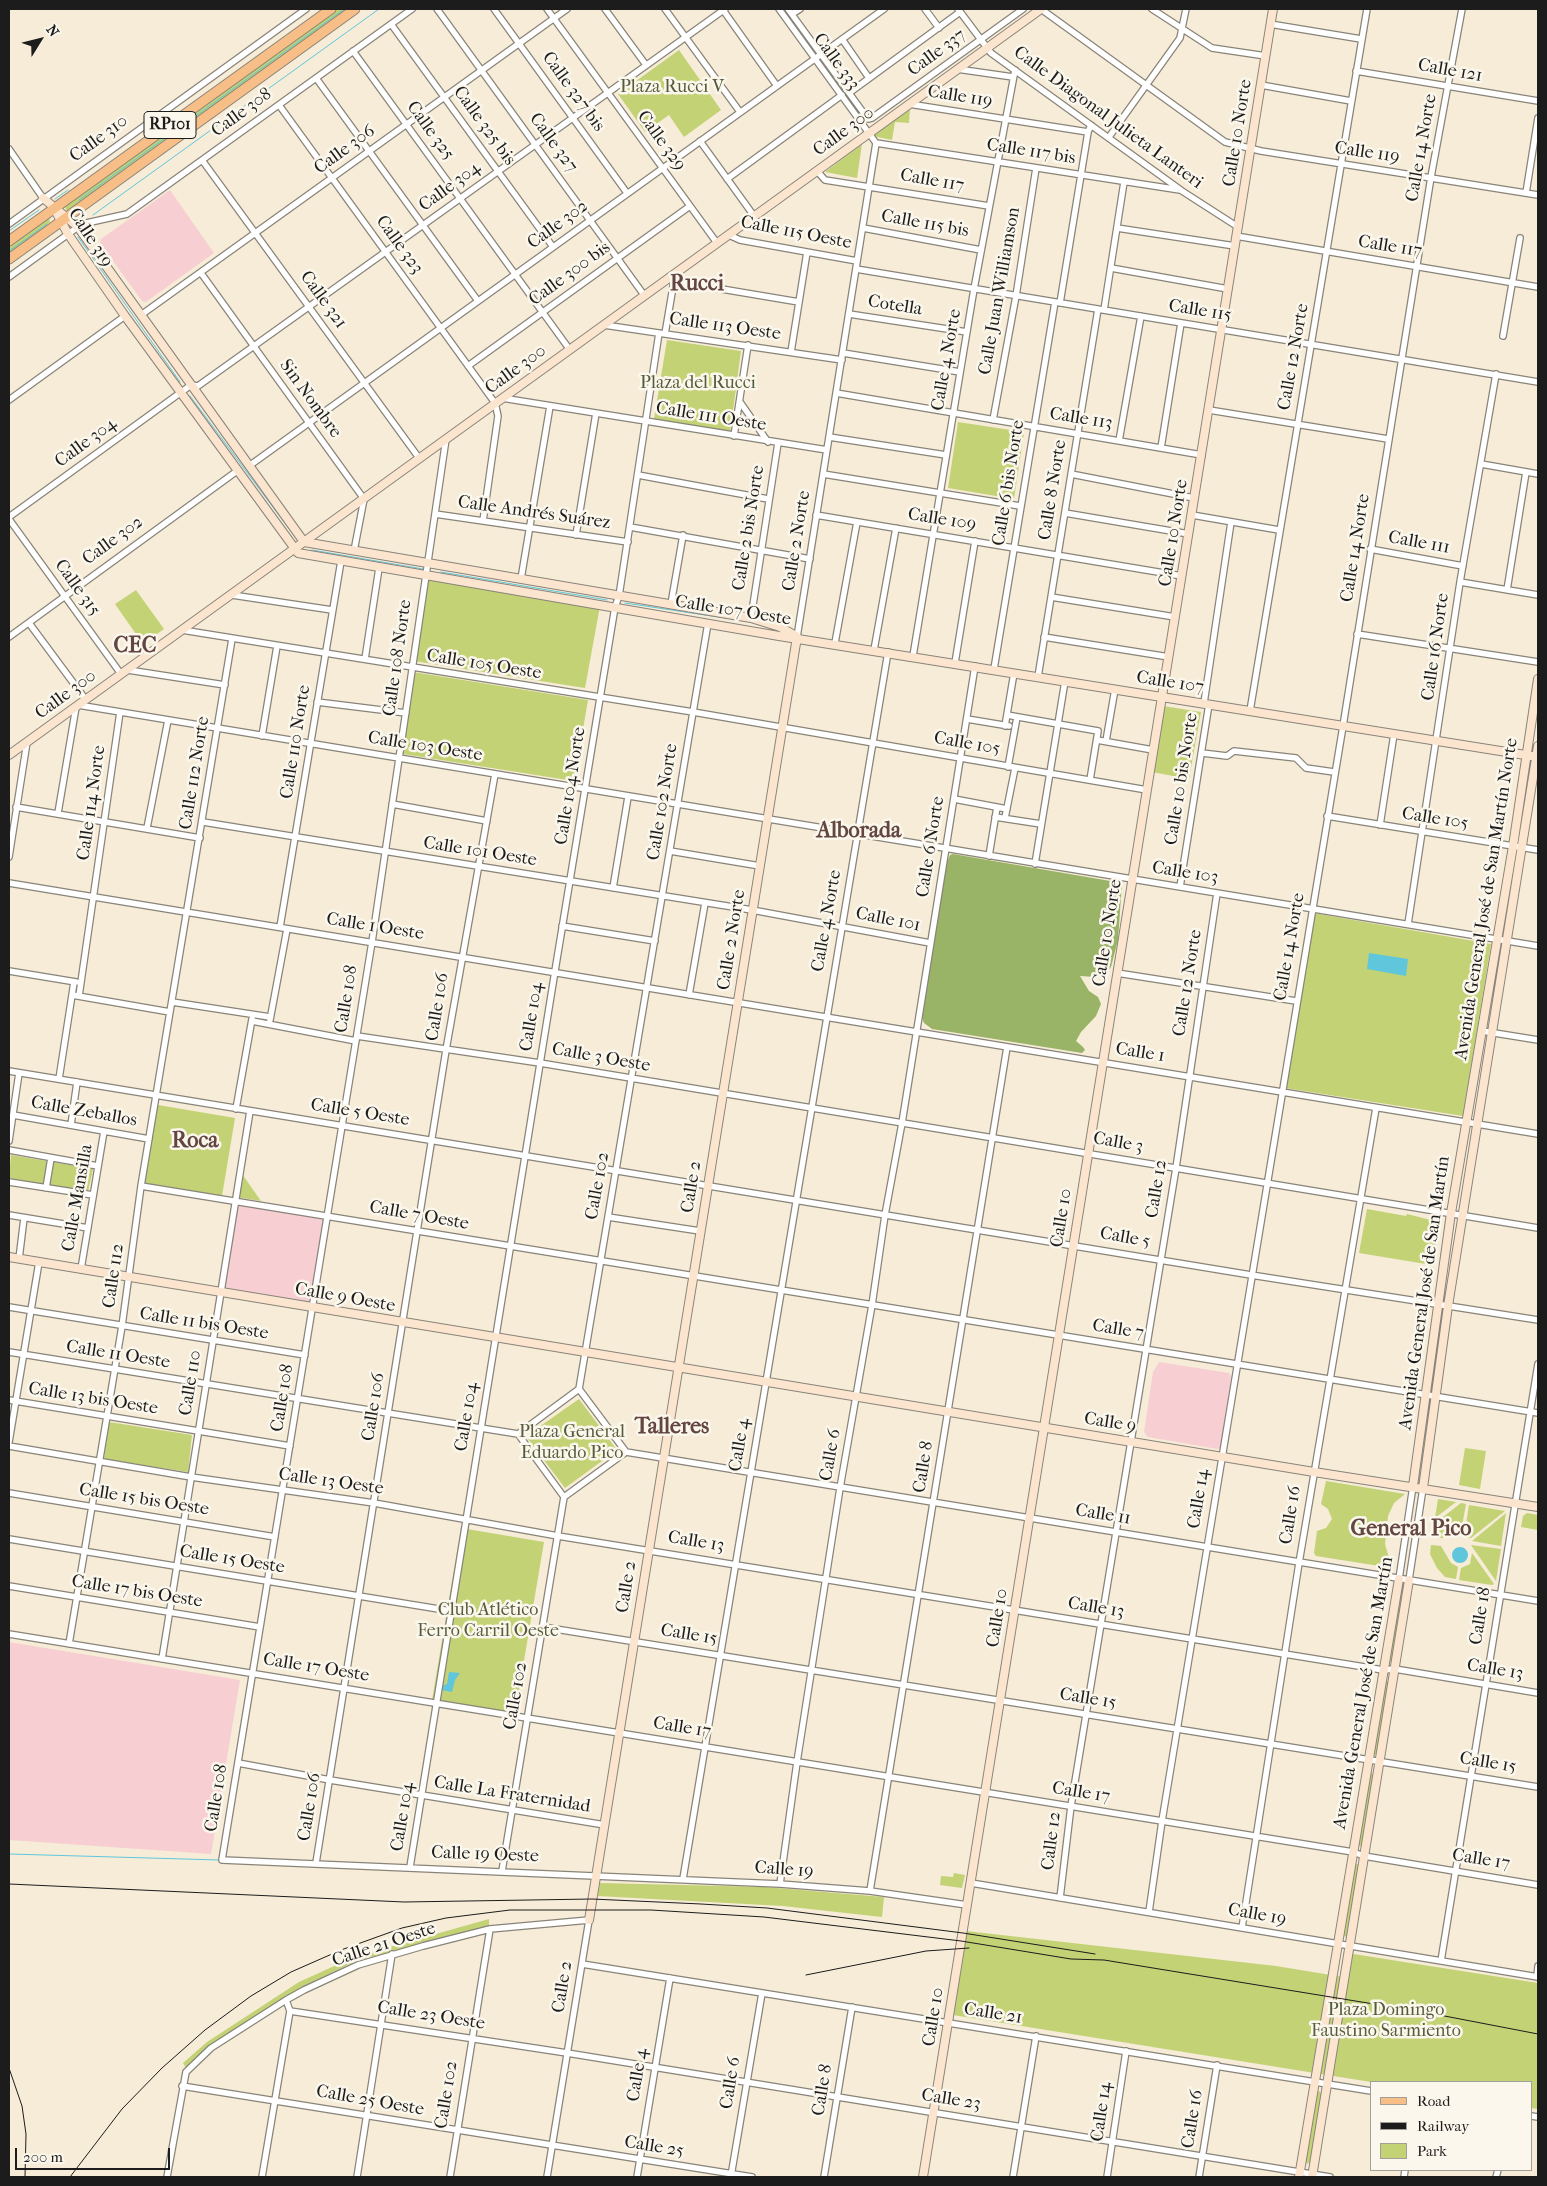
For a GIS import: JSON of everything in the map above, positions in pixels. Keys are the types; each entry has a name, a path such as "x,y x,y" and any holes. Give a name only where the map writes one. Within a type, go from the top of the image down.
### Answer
{"main road":[{"name":"RP101","path":"9,242 331,9"},
{"name":"RP101","path":"9,259 355,9"}],"street":[{"name":"Calle 310","path":"9,224 306,9"},
{"name":"Calle 308","path":"9,277 78,227 86,223 124,216 412,9"},
{"name":"Calle 327","path":"437,9 644,295"},
{"name":"Calle 327 bis","path":"494,9 627,193"},
{"name":"Calle 329","path":"547,9 717,243"},
{"name":"Calle 306","path":"141,316 567,9"},
{"path":"606,9 646,65"},
{"path":"665,9 740,112"},
{"name":"Calle 333","path":"780,9 876,143"},
{"path":"788,9 848,93 939,28 959,10"},
{"path":"792,14 800,9"},
{"name":"Calle 302","path":"249,466 884,9"},
{"path":"925,9 939,28"},
{"name":"Calle 300","path":"9,755 644,295 672,279 729,234 1041,9"},
{"name":"Calle 119","path":"1041,9 1218,139 1260,151 1538,195"},
{"path":"1152,9 1183,31 1218,51 1266,56"},
{"path":"1108,137 1183,31 1186,9"},
{"name":"Calle 10 Norte","path":"1102,1062 1202,455 1272,9"},
{"name":"Calle 12 Norte","path":"1250,711 1367,9"},
{"name":"Calle 14 Norte","path":"1281,1092 1343,726 1431,177 1462,9"},
{"path":"724,10 777,86"},
{"name":"Calle 304","path":"9,518 181,392 191,385 198,386 724,10"},
{"name":"Calle Diagonal Julieta Lanteri","path":"959,10 986,48 1182,191 1238,227"},
{"path":"1020,10 1026,20"},
{"name":"Calle 337","path":"848,93 868,119 872,118 1020,10"},
{"name":"Calle 325 bis","path":"391,24 553,247"},
{"path":"1270,24 1361,39"},
{"path":"842,39 869,78"},
{"name":"Calle 325","path":"353,51 570,350"},
{"path":"957,70 1013,77"},
{"name":"Calle 4 Norte","path":"912,656 974,289 1015,70"},
{"name":"Calle 121","path":"1356,71 1538,101"},
{"path":"316,78 478,301"},
{"path":"1261,85 1351,101"},
{"path":"728,179 842,95"},
{"name":"Calle 119","path":"909,104 1088,132"},
{"name":"Calle 323","path":"279,105 494,403"},
{"path":"1526,193 1538,118"},
{"path":"1088,132 1091,125"},
{"name":"Calle 6 bis Norte","path":"994,669 1034,426 1088,132"},
{"path":"700,141 754,216"},
{"name":"Calle 117 bis","path":"876,143 1182,191"},
{"name":"Calle 2 Norte","path":"737,1002 876,143"},
{"path":"9,149 43,198 54,208"},
{"name":"Calle 321","path":"202,160 419,458"},
{"name":"Calle Juan Williamson","path":"993,420 1016,296 1036,168"},
{"name":"Calle 117","path":"817,171 825,180 989,206"},
{"name":"Calle 8 Norte","path":"1038,677 1071,474 1101,310 1111,268 1124,182"},
{"name":"Calle 300 bis","path":"468,366 690,206"},
{"name":"Calle 319","path":"54,208 64,219 78,227 304,542"},
{"name":"Calle 319","path":"64,219 68,234 294,550"},
{"name":"Calle 115 bis","path":"863,228 981,250"},
{"path":"1117,228 1234,246"},
{"name":"Calle 115 Oeste","path":"729,234 740,240 857,260"},
{"name":"Calle 117","path":"1236,236 1538,286"},
{"path":"1503,336 1520,238"},
{"path":"791,352 807,252"},
{"path":"1111,268 1228,289"},
{"name":"Calle 115","path":"856,269 1538,382"},
{"name":"Sin Nombre","path":"200,272 364,499"},
{"path":"619,596 645,422 672,279 799,302"},
{"name":"Cotella","path":"849,314 967,332"},
{"path":"9,400 125,316"},
{"path":"1119,441 1141,316"},
{"path":"1161,448 1181,323"},
{"name":"Calle 113 Oeste","path":"604,325 842,360"},
{"path":"734,436 748,345"},
{"path":"843,353 960,372"},
{"name":"Calle 16 Norte","path":"1408,924 1460,582 1496,374"},
{"name":"Calle 113","path":"836,394 1202,455"},
{"name":"Calle 111 Oeste","path":"502,398 827,450"},
{"path":"740,402 768,442"},
{"path":"483,521 498,416 494,403"},
{"path":"521,580 550,406"},
{"path":"1209,410 1388,439"},
{"path":"576,535 596,413"},
{"path":"829,437 946,455"},
{"name":"Calle 108 Norte","path":"372,942 446,439"},
{"name":"Calle 2 bis Norte","path":"751,618 778,443"},
{"path":"1481,464 1538,474"},
{"name":"Calle 302","path":"9,637 64,595 237,471"},
{"path":"1507,590 1526,472"},
{"path":"823,474 1020,506"},
{"path":"1071,474 1194,498"},
{"path":"638,475 768,499"},
{"path":"354,551 364,499"},
{"path":"1065,513 1189,534"},
{"name":"Calle Andrés Suárez","path":"435,514 628,542"},
{"name":"Calle 109","path":"816,515 1182,576"},
{"path":"1192,515 1279,530"},
{"name":"Calle 315","path":"9,518 64,595 124,672"},
{"path":"835,643 857,522"},
{"name":"Calle 10 bis Norte","path":"1180,887 1202,753 1206,704 1230,522"},
{"path":"630,527 810,559"},
{"path":"874,650 896,528"},
{"path":"671,604 683,535"},
{"path":"955,663 975,541"},
{"name":"Calle 107 Oeste","path":"304,542 751,618 780,627 797,637"},
{"name":"Calle 111","path":"1370,549 1463,566"},
{"name":"Calle 107 Oeste","path":"294,550 298,553 379,568 797,637"},
{"name":"Calle 110 Norte","path":"280,927 341,561"},
{"path":"365,660 379,568"},
{"name":"Calle 111","path":"1460,582 1538,595"},
{"path":"232,595 332,610"},
{"name":"Calle 104 Norte","path":"554,971 586,790 615,607 619,596"},
{"path":"1051,597 1175,617"},
{"path":"29,623 86,700"},
{"name":"Calle 102 Norte","path":"647,987 708,623"},
{"name":"Calle 105 Oeste","path":"182,630 782,728"},
{"path":"1357,634 1538,662"},
{"name":"Calle 107","path":"797,637 1537,757"},
{"path":"1044,637 1169,657"},
{"name":"Calle 112 Norte","path":"187,912 232,639"},
{"path":"262,736 277,646"},
{"name":"Calle 4 Norte","path":"826,1016 888,652"},
{"name":"Calle 6 Norte","path":"915,1032 975,666"},
{"path":"124,672 225,685"},
{"path":"1005,726 1014,673"},
{"name":"Avenida General José de San Martín Norte","path":"1465,1123 1513,846 1538,679"},
{"path":"1035,864 1065,681"},
{"path":"1106,741 1115,689"},
{"path":"317,702 406,713"},
{"path":"58,813 77,706"},
{"name":"Calle 103 Oeste","path":"77,706 767,820"},
{"name":"Calle 114 Norte","path":"80,996 120,712"},
{"path":"1007,715 1098,731 1090,780"},
{"path":"1005,818 1016,717"},
{"path":"967,719 1015,728"},
{"path":"148,828 168,720"},
{"name":"Calle 105","path":"782,728 1147,790"},
{"path":"1380,825 1394,734"},
{"path":"1097,740 1153,750"},
{"path":"9,858 27,742"},
{"name":"Avenida General José de San Martín Norte","path":"1477,1125 1538,746"},
{"path":"1202,753 1227,756 1234,751 1296,758 1306,768 1334,772"},
{"name":"Calle 106","path":"316,1863 446,1050 495,774"},
{"path":"613,888 628,797"},
{"path":"954,799 1007,809"},
{"path":"392,804 486,821"},
{"path":"16,807 200,838"},
{"path":"989,856 997,807"},
{"name":"Calle 105","path":"1327,816 1538,850"},
{"path":"995,817 1041,824"},
{"name":"Calle 103","path":"767,820 1538,946"},
{"name":"Calle 101 Oeste","path":"203,822 385,853 752,910"},
{"path":"670,851 760,866"},
{"name":"Calle 1 Oeste","path":"9,883 737,1002"},
{"name":"Calle 12 Norte","path":"1188,1076 1218,893"},
{"path":"689,995 705,903"},
{"name":"Calle 101","path":"752,910 930,943"},
{"name":"Calle 112","path":"69,1644 122,1326 141,1186 187,912"},
{"path":"562,926 655,942"},
{"path":"269,1024 287,929"},
{"name":"Calle 108","path":"222,1860 372,942"},
{"path":"9,971 82,983"},
{"name":"Calle 104","path":"410,1868 554,971"},
{"path":"1116,973 1296,1001"},
{"path":"59,1079 74,982"},
{"name":"Calle 102","path":"579,1389 647,987"},
{"path":"72,995 170,1012"},
{"path":"172,1002 253,1018 270,1017"},
{"name":"Calle 1","path":"737,1002 1538,1134"},
{"name":"Calle 2","path":"547,2177 737,1002"},
{"name":"Calle 4","path":"683,1879 826,1016"},
{"path":"236,1109 253,1018"},
{"name":"Calle 3 Oeste","path":"253,1018 269,1024 356,1039 540,1063 722,1094"},
{"path":"1482,1031 1538,1040"},
{"name":"Calle 6","path":"780,1884 840,1488 902,1123 915,1032"},
{"name":"Calle 8","path":"870,1891 905,1685 918,1594 1007,1047"},
{"name":"Calle 10","path":"923,2177 1102,1062"},
{"name":"Calle 5 Oeste","path":"9,1071 707,1185"},
{"path":"9,1141 19,1073"},
{"name":"Calle 12","path":"1060,1898 1071,1806 1176,1168 1188,1076"},
{"path":"71,1125 78,1082"},
{"name":"Calle 14","path":"1149,1912 1191,1639 1281,1092"},
{"name":"Calle 3","path":"722,1094 1538,1228"},
{"name":"Calle 16","path":"1242,1928 1299,1562 1376,1108"},
{"name":"Calle 110","path":"162,1659 250,1111"},
{"name":"Calle Zeballos","path":"13,1115 149,1139"},
{"name":"Avenida General José de San Martín","path":"1299,2175 1399,1579 1465,1123"},
{"name":"Avenida General José de San Martín","path":"1312,2176 1396,1669 1448,1306 1477,1125"},
{"name":"Calle Mansilla","path":"80,1269 104,1131"},
{"path":"9,1150 98,1166"},
{"path":"46,1188 51,1158"},
{"path":"9,1182 93,1195"},
{"name":"Calle 5","path":"707,1185 1251,1275 1538,1320"},
{"name":"Calle 7 Oeste","path":"141,1186 328,1215 692,1276"},
{"path":"9,1216 88,1228"},
{"path":"608,1217 700,1231"},
{"path":"18,1259 24,1218"},
{"name":"Calle 9 Oeste","path":"9,1257 677,1367"},
{"path":"9,1444 39,1262"},
{"name":"Calle 7","path":"692,1276 1538,1413"},
{"name":"Calle 11 bis Oeste","path":"9,1307 305,1355"},
{"name":"Calle 11 Oeste","path":"9,1352 518,1434"},
{"name":"Calle 18","path":"1441,1961 1538,1364"},
{"name":"Calle 9","path":"677,1367 1538,1507"},
{"path":"626,1452 564,1497 518,1434 579,1389 626,1452 663,1459"},
{"name":"Calle 13 bis Oeste","path":"9,1400 290,1446"},
{"name":"Calle 13 Oeste","path":"9,1444 191,1477 374,1503 558,1536 648,1549"},
{"name":"Calle 11","path":"663,1459 1538,1601"},
{"name":"Calle 15 bis Oeste","path":"9,1493 275,1537"},
{"name":"Calle 102","path":"502,1870 564,1497"},
{"name":"Calle 15 Oeste","path":"9,1539 451,1611"},
{"name":"Calle 13","path":"648,1549 1191,1639 1383,1670 1396,1669 1538,1693"},
{"name":"Calle 17 bis Oeste","path":"9,1586 260,1628"},
{"path":"543,1626 634,1641"},
{"name":"Calle 17 Oeste","path":"9,1634 619,1733"},
{"name":"Calle 15","path":"634,1641 1538,1787"},
{"name":"Calle 17","path":"619,1733 1352,1852 1364,1856 1538,1885"},
{"name":"Calle La Fraternidad","path":"238,1763 605,1825"},
{"name":"Calle 19 Oeste","path":"222,1860 597,1874"},
{"name":"Calle 19","path":"597,1874 870,1891 967,1905"},
{"name":"Calle 19","path":"971,1883 1537,1977"},
{"name":"Calle 21 Oeste","path":"182,2086 186,2072 211,2048 286,2000 338,1974 392,1954 490,1929 589,1920"},
{"name":"Calle 102","path":"450,2177 490,1929"},
{"path":"357,2177 392,1954"},
{"name":"Calle 21","path":"582,1964 1370,2090"},
{"path":"1537,1977 1538,1966"},
{"name":"Calle 4","path":"637,2177 670,1978"},
{"name":"Calle 6","path":"731,2175 762,1993"},
{"path":"262,2177 290,2011 286,2000"},
{"name":"Calle 8","path":"824,2177 852,2007"},
{"name":"Calle 23 Oeste","path":"290,2011 567,2053"},
{"path":"1013,2177 1036,2036"},
{"name":"Calle 14","path":"1107,2177 1126,2051"},
{"name":"Calle 23","path":"567,2053 1202,2156 1299,2175 1330,2177"},
{"name":"Calle 16","path":"1199,2177 1217,2066"},
{"path":"167,2177 182,2086"},
{"name":"Calle 25 Oeste","path":"182,2086 552,2145"},
{"name":"Calle 25","path":"552,2145 640,2161 752,2177"}],"shaded area":[{"path":"170,190 214,253 146,302 142,301 100,243 101,239"},
{"path":"236,1201 328,1215 313,1307 221,1292"},
{"path":"1159,1362 1229,1373 1231,1377 1221,1448 1217,1449 1148,1437 1144,1432 1153,1372"},
{"path":"9,1642 240,1680 211,1854 9,1840"}],"green space":[{"path":"335,9 350,9 68,211 66,210 65,206 92,184"},
{"name":"Plaza Rucci V","path":"679,50 721,110 684,137 669,115 645,132 618,94"},
{"path":"910,108 909,123 895,122 892,140 873,136"},
{"path":"862,144 857,178 825,172"},
{"path":"49,217 50,222 9,255 9,245"},
{"name":"Plaza del Rucci","path":"667,340 741,351 730,433 654,419"},
{"path":"958,422 1024,432 1014,499 948,488"},
{"path":"425,579 600,606 585,688 414,661"},
{"path":"136,590 164,629 143,644 115,604"},
{"path":"413,672 588,700 574,781 403,754"},
{"path":"1163,706 1201,712 1189,779 1152,772"},
{"path":"950,855 1122,883 1118,940 1111,967 1107,972 1095,977 1080,976 1089,991 1098,997 1101,1004 1096,1016 1081,1032 1076,1041 1085,1050 1082,1053 932,1029 924,1023 922,1018 947,862"},
{"path":"1313,913 1491,944 1463,1116 1285,1088"},
{"path":"158,1105 235,1118 222,1196 145,1183"},
{"path":"11,1155 93,1169 88,1192 9,1178"},
{"path":"242,1174 261,1201 236,1197"},
{"path":"1367,1209 1406,1216 1407,1214 1439,1222 1432,1265 1359,1253"},
{"name":"Plaza General Eduardo Pico","path":"579,1399 617,1450 565,1488 528,1439 529,1434"},
{"path":"109,1422 192,1435 188,1472 104,1459"},
{"path":"1465,1448 1486,1451 1480,1489 1459,1485"},
{"path":"1326,1481 1405,1494 1394,1503 1388,1516 1385,1544 1392,1568 1316,1556 1314,1553 1317,1531 1326,1528 1332,1519 1328,1509 1321,1504"},
{"path":"1438,1499 1456,1502 1435,1518"},
{"path":"1461,1503 1466,1504 1462,1526 1443,1538 1432,1538 1434,1524"},
{"path":"1469,1505 1505,1511 1471,1538 1464,1537"},
{"path":"1506,1513 1501,1546 1472,1541"},
{"path":"1527,1513 1538,1515 1538,1530 1521,1527 1523,1516"},
{"name":"Club Atlético Ferro Carril Oeste","path":"461,1528 544,1542 515,1714 432,1700"},
{"path":"1431,1545 1441,1546 1451,1563 1458,1567 1456,1579 1445,1577 1437,1568 1430,1554"},
{"path":"1471,1545 1501,1549 1496,1581"},
{"path":"1472,1553 1494,1584 1459,1580 1461,1568 1470,1564"},
{"path":"1401,1588 1404,1589 1391,1662 1389,1660"},
{"path":"1385,1681 1389,1682 1389,1684 1378,1753 1376,1755 1373,1753"},
{"path":"1370,1772 1374,1775 1363,1844 1361,1846 1358,1845"},
{"path":"1355,1863 1359,1865 1348,1935 1346,1937 1343,1935"},
{"path":"954,1873 965,1875 962,1888 940,1885 941,1876 953,1877"},
{"path":"600,1883 765,1887 884,1897 882,1917 783,1906 598,1896"},
{"path":"489,1919 489,1926 356,1961 302,1987 210,2047 186,2068 183,2063 207,2042 299,1982 354,1957"},
{"name":"Plaza Domingo Faustino Sarmiento","path":"966,1931 1276,1966 1343,1977 1347,1953 1538,1983 1538,2109 1532,2108 1532,2081 1370,2082 953,2015"},
{"path":"1319,2091 1322,2094 1311,2161 1307,2164 1305,2160 1317,2092"}],"water":[{"path":"1369,953 1408,959 1406,976 1367,969"},
{"path":"1460,1547 1468,1555 1460,1563 1452,1555"},
{"path":"449,1672 460,1673 455,1680 452,1692 441,1690 442,1686 447,1684"}],"waterway":[{"path":"79,200 344,9"},
{"path":"93,215 379,9"},
{"path":"55,199 68,190"},
{"path":"9,231 39,210"},
{"path":"9,251 47,224"},
{"path":"78,237 180,382"},
{"path":"190,396 296,538"},
{"path":"312,550 423,569"},
{"path":"441,572 607,600"},
{"path":"625,603 752,622"},
{"path":"9,1854 219,1860"}],"railway":[{"path":"9,1884 404,1902 592,1899 767,1908 963,1933 1095,1954"},
{"path":"70,2177 122,2109 162,2068 205,2030 251,1996 291,1972 341,1950 402,1928 446,1918 510,1910 651,1910 764,1917 961,1941 1071,1959 1104,1960 1429,2013 1538,2034"},
{"path":"806,1975 926,1951 969,1948"},
{"path":"9,2068 22,2106 26,2134 25,2177"}],"district":[{"name":"Rucci","path":"697,285"},
{"name":"CEC","path":"135,647"},
{"name":"Alborada","path":"859,832"},
{"name":"Roca","path":"195,1142"},
{"name":"Talleres","path":"672,1428"},
{"name":"General Pico","path":"1411,1530"}]}
